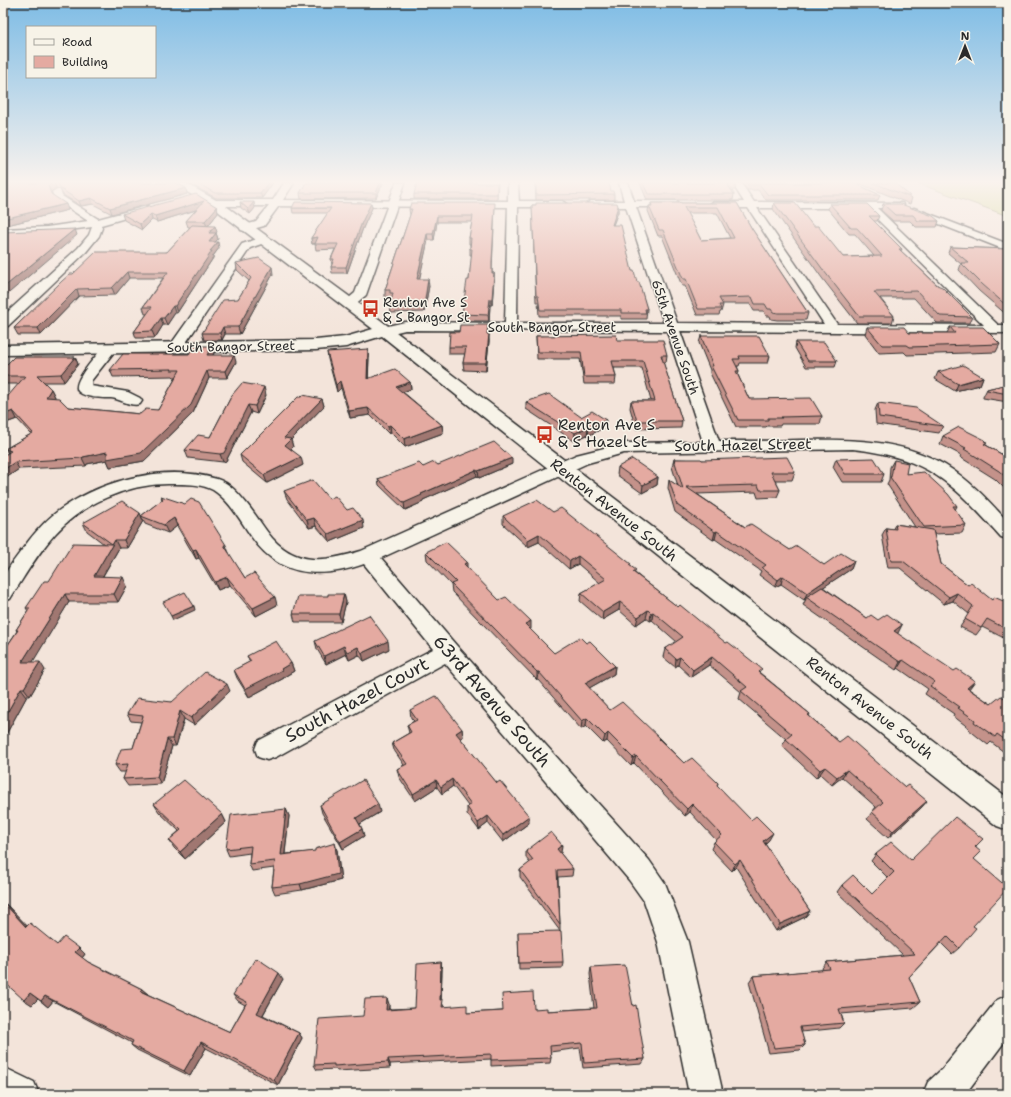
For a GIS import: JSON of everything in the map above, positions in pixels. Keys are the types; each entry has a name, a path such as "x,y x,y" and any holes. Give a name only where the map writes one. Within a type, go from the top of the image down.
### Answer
{"main road":[{"name":"Renton Avenue South","path":"254,234 349,303 1008,816"},
{"name":"South Bangor Street","path":"3,350 332,344 346,342 384,331"}],"street":[{"path":"3,323 82,250 95,234"},
{"path":"349,303 360,295 383,234"},
{"path":"510,327 512,234"},
{"name":"65th Avenue South","path":"640,234 712,446"},
{"path":"770,234 833,328"},
{"path":"900,234 1002,329"},
{"path":"973,234 1008,248"},
{"path":"176,347 246,246 263,240"},
{"name":"South Bangor Street","path":"384,331 405,326 1002,329"},
{"path":"110,348 84,380 84,389 94,392 121,394 135,400"},
{"name":"South Hazel Street","path":"368,556 589,457 624,448 853,444 889,450 914,457 949,474 973,496 1008,533"},
{"path":"3,594 55,523 88,500 112,490 135,483 176,478 192,479 220,486 229,493 267,545 278,555 291,561 305,565 338,566 368,556"},
{"name":"63rd Avenue South","path":"368,556 448,651 639,870 655,893 673,942 706,1094"},
{"name":"South Hazel Court","path":"267,749 448,651"},
{"path":"940,1094 954,1081 1008,1011"},
{"path":"3,1084 22,1094"}],"building":[{"path":"3,234 69,234 3,288"},
{"path":"183,234 215,234 209,242 218,242 210,251 212,251 175,306 173,306 164,318 161,318 152,331 134,332 152,307 143,307 168,272 127,272 112,288 77,289 38,328 14,328 62,281 70,274 73,274 96,252 167,252"},
{"path":"314,234 358,234 346,267 331,267 334,259 331,259 338,244 315,244 318,237 311,238"},
{"path":"404,234 427,234 417,279 428,279 424,306 390,306 393,293 390,293 390,290 385,290"},
{"path":"470,234 493,234 492,273 494,273 492,299 490,299 488,315 462,314 467,280 469,280 472,249 470,249 471,238 469,238"},
{"path":"533,234 623,234 632,271 634,271 637,282 639,282 647,309 645,309 646,313 621,313 621,310 540,310 538,296 536,296"},
{"path":"665,234 698,234 701,240 734,238 732,234 755,234 808,313 773,312 771,309 768,309 765,304 755,304 752,297 719,298 723,305 719,305 721,309 698,309 686,279 683,279"},
{"path":"797,234 825,234 843,257 882,256 863,234 887,234 902,249 899,249 937,285 942,287 972,317 940,316 917,291 874,292 894,316 859,316"},
{"path":"950,247 1008,249 1008,307 961,263 969,263"},
{"path":"259,258 272,267 238,327 223,327 220,333 202,333 223,300 238,299 251,278 236,263"},
{"path":"460,325 488,325 487,334 489,334 486,363 463,363 466,347 449,347 450,332 459,332"},
{"path":"867,327 904,327 909,333 955,333 950,327 983,327 1000,344 910,347 907,345 882,345"},
{"path":"616,335 617,340 663,340 667,355 661,355 682,421 637,421 631,401 655,401 643,361 612,361 616,377 584,377 581,352 537,352 536,336"},
{"path":"701,336 759,336 770,356 739,356 740,359 733,359 739,371 736,371 749,399 811,398 822,416 781,417 782,418 768,418 768,420 738,420 711,366 713,366"},
{"path":"796,342 824,342 837,361 808,361"},
{"path":"194,346 212,346 207,355 234,355 225,371 207,371 191,405 141,453 107,459 107,452 82,458 15,462 3,470 3,456 11,451 5,449 33,433 13,411 3,415 3,402 25,376 3,376 3,368 14,357 75,357 61,374 37,375 51,389 46,397 59,398 68,407 140,414 146,409 158,410 180,370 110,370 123,354 189,354"},
{"path":"368,349 367,379 395,369 410,382 396,387 442,425 404,439 390,425 388,426 368,408 349,411 340,381 336,385 327,352"},
{"path":"963,365 983,377 958,384 938,372"},
{"path":"242,383 264,387 255,406 248,405 224,453 220,454 185,450 198,435 210,437 232,395"},
{"path":"1008,384 1008,394 987,390 987,389"},
{"path":"549,394 581,417 592,411 606,420 575,433 526,402"},
{"path":"303,395 322,399 284,438 291,439 285,445 301,457 264,475 240,455 298,397"},
{"path":"878,403 916,408 943,426 879,417"},
{"path":"959,427 985,440 984,441 987,442 984,444 1008,458 1008,479 999,471 964,449 966,448 943,436"},
{"path":"494,442 512,458 478,471 476,470 404,503 378,479 419,463 423,467 434,462 438,465"},
{"path":"787,457 795,472 771,472 780,490 760,490 758,485 686,487 745,527 751,524 790,550 797,546 824,565 841,553 854,561 807,593 783,576 778,580 762,568 766,565 677,505 669,480 683,489 674,459 702,460"},
{"path":"874,458 884,474 845,474 836,459"},
{"path":"632,459 658,477 643,485 618,467"},
{"path":"894,460 908,463 906,474 924,472 948,494 957,506 953,506 966,525 924,527 890,477"},
{"path":"313,480 329,499 335,496 347,510 353,508 363,520 328,534 314,518 307,520 284,491"},
{"path":"161,496 185,504 191,499 199,502 245,578 254,573 275,597 253,608 227,577 215,582 196,549 193,550 174,518 164,525 141,516 163,499"},
{"path":"537,500 553,512 561,508 631,564 629,565 636,570 633,572 678,607 680,605 726,643 728,642 762,669 758,672 810,714 808,715 839,742 847,736 905,787 908,785 927,801 893,831 872,812 883,802 847,770 837,777 825,767 820,770 786,739 792,734 741,691 747,687 712,657 693,670 680,657 676,659 665,649 683,637 653,612 651,613 648,610 638,617 620,602 603,612 581,593 606,579 578,556 570,561 539,534 528,540 503,516"},
{"path":"122,501 140,513 124,540 115,540 94,576 123,577 114,594 65,594 22,662 40,662 24,688 21,688 3,720 3,652 18,630 16,630 30,608 26,608 44,581 49,581 73,543 112,544 83,523"},
{"path":"895,524 933,530 941,564 968,585 971,583 992,600 994,597 1008,603 1008,630 987,619 981,628 965,619 973,606 957,593 949,597 903,561 891,561 886,528 896,529"},
{"path":"446,542 467,562 464,564 499,600 506,597 531,621 525,624 554,653 580,637 586,643 590,641 615,666 585,683 610,710 622,702 684,763 692,758 718,783 717,785 751,820 756,816 773,833 763,841 810,911 780,924 740,860 735,864 714,842 722,835 692,804 687,809 636,756 633,758 608,733 605,736 587,718 582,721 539,672 537,672 451,584 456,582 426,552"},
{"path":"822,587 867,618 871,615 878,620 887,614 902,625 894,631 954,671 957,669 975,681 967,688 991,704 1001,696 1008,700 1008,742 997,734 995,737 974,722 975,720 958,708 960,707 930,686 935,682 903,660 900,662 806,597"},
{"path":"185,592 194,606 171,616 163,602"},
{"path":"328,594 344,594 339,614 293,614 298,596 328,596"},
{"path":"369,615 388,641 362,653 358,647 347,652 344,646 324,656 315,641"},
{"path":"276,641 291,663 281,669 282,670 245,689 234,670 251,661 247,656"},
{"path":"205,672 227,684 191,718 180,711 172,739 167,739 157,777 123,779 128,764 115,765 121,749 133,748 143,716 127,714 137,698 172,702"},
{"path":"436,696 462,729 456,733 497,783 500,781 529,816 503,835 488,816 478,823 467,807 471,804 452,779 441,787 436,780 413,794 397,769 407,764 392,743 411,732 407,725 417,720 410,710"},
{"path":"184,780 222,814 180,852 169,840 181,830 154,804"},
{"path":"363,780 378,804 356,818 362,829 340,842 320,805"},
{"path":"286,809 281,855 315,851 315,849 335,843 338,874 300,884 272,887 275,861 249,864 251,846 226,849 231,815"},
{"path":"955,817 983,839 975,847 981,852 974,859 1008,888 973,926 976,928 959,948 947,936 909,977 920,1002 839,1009 844,1023 800,1027 805,1045 774,1048 753,976 830,969 827,962 915,954 842,885 853,875 872,894 894,872 876,854 891,842 911,860"},
{"path":"551,832 562,845 557,849 573,869 557,870 560,924 520,870 533,860 526,851"},
{"path":"3,902 26,927 30,923 57,945 64,937 79,948 75,952 88,962 142,989 140,991 230,1032 247,1002 233,995 255,959 258,959 279,973 257,1013 299,1033 274,1080 201,1042 184,1071 131,1045 133,1041 45,996 41,1001 30,993 24,1000 3,981"},
{"path":"561,931 563,962 519,963 518,932"},
{"path":"441,962 440,1000 443,1000 442,1007 467,1005 467,1013 503,1011 502,994 533,992 534,1009 547,1008 547,1011 597,1008 591,967 625,965 633,1006 636,1005 645,1059 584,1063 582,1043 550,1046 551,1058 491,1060 491,1054 388,1059 388,1062 334,1066 334,1064 314,1065 319,1019 363,1016 365,999 387,998 386,1010 415,1008 417,964"}],"place":[{"name":"Renton Ave S & S Bangor St","path":"370,309"},
{"name":"Renton Ave S & S Hazel St","path":"545,434"}]}
